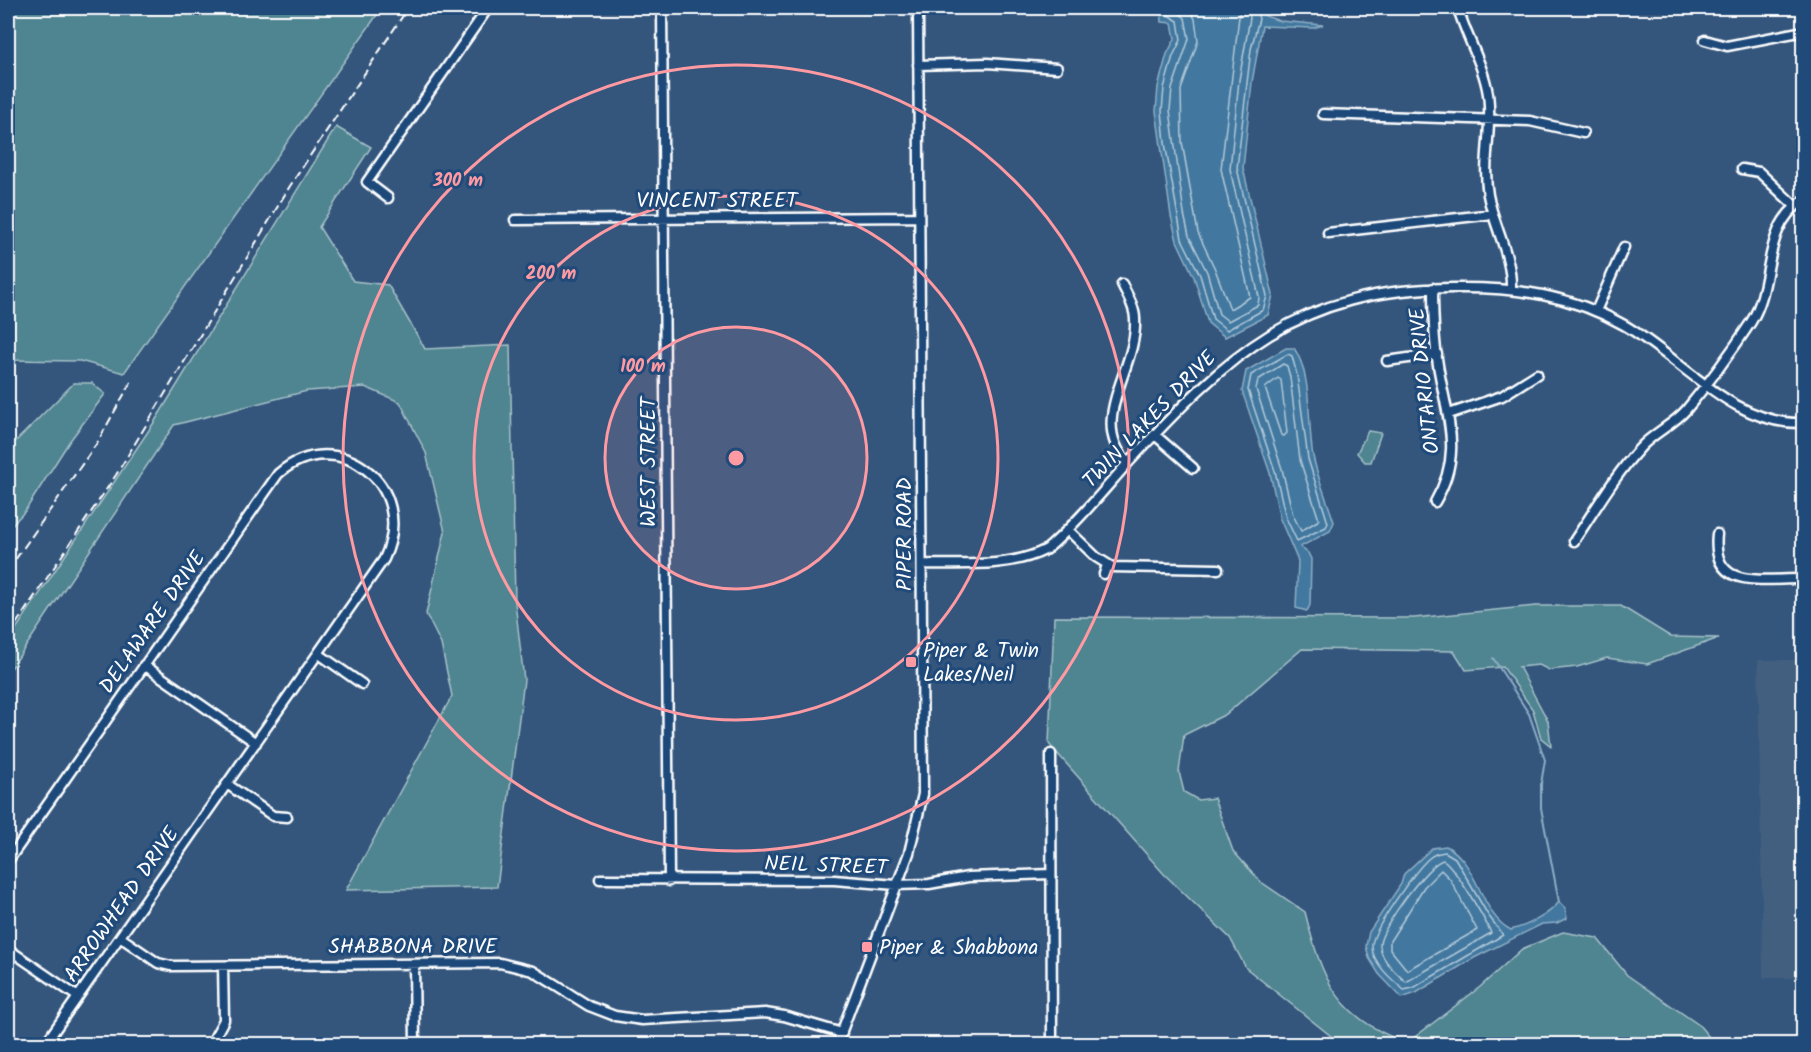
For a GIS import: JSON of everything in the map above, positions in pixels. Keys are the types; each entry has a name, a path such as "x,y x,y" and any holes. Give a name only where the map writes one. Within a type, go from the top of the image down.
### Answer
{"street":[{"path":"388,198 367,182 488,8"},
{"name":"WEST STREET","path":"662,8 669,881"},
{"name":"PIPER ROAD","path":"837,1044 897,885 918,821 923,794 918,8"},
{"path":"1458,8 1467,38 1481,66 1488,96 1486,180 1493,214 1512,274 1511,288"},
{"path":"1705,40 1727,46 1803,31"},
{"path":"918,65 987,63 1057,68"},
{"path":"1323,114 1530,121 1583,133"},
{"path":"1742,169 1759,172 1795,206"},
{"path":"1574,541 1640,448 1685,411 1758,308 1768,277 1773,239 1782,221 1803,200"},
{"path":"1328,233 1493,214"},
{"name":"VINCENT STREET","path":"515,220 919,217"},
{"path":"1596,311 1624,248"},
{"path":"1122,284 1133,308 1135,327 1110,428 1114,446 1128,463"},
{"name":"TWIN LAKES DRIVE","path":"922,564 1027,559 1047,549 1068,530 1128,463 1213,375 1244,351 1280,328 1350,300 1387,292 1433,288 1511,288 1551,295 1596,311 1643,336 1706,383 1752,413 1778,422 1803,423"},
{"name":"ONTARIO DRIVE","path":"1433,288 1437,354 1452,442 1450,470 1435,502"},
{"path":"1387,361 1437,354"},
{"path":"1449,414 1502,396 1537,374"},
{"path":"1155,435 1193,468"},
{"name":"DELAWARE DRIVE","path":"8,861 278,474 294,462 321,455 333,456 357,464"},
{"name":"ARROWHEAD DRIVE","path":"45,1044 384,559 393,535 394,517 387,493 372,475 357,464"},
{"path":"1068,530 1106,569 1218,569"},
{"path":"1718,534 1717,558 1729,573 1746,578 1803,579"},
{"path":"318,654 362,684"},
{"path":"144,665 256,743"},
{"path":"1051,753 1052,1044"},
{"path":"227,784 273,816 287,817"},
{"name":"NEIL STREET","path":"600,879 834,880 897,885 929,884 968,877 1050,874"},
{"name":"SHABBONA DRIVE","path":"120,937 164,965 500,963 514,965 546,978 589,1006 630,1018 655,1020 765,1013 784,1016 842,1033"},
{"path":"8,949 78,997"},
{"path":"414,964 415,1044"},
{"path":"211,1044 224,1020 223,966"}],"shaded area":[{"path":"1758,660 1803,660 1803,978 1763,978"}],"green space":[{"path":"8,8 382,8 124,373 80,361 8,360"},
{"path":"336,127 371,147 319,227 353,281 388,285 425,349 510,345 515,602 524,680 497,887 346,890 452,696 441,644 426,614 445,532 426,453 400,402 365,387 307,391 174,425 8,673 8,641 155,421"},
{"path":"74,383 92,383 105,394 69,442 25,511 8,529 8,449"},
{"path":"1368,431 1381,433 1371,462 1365,462 1357,453"},
{"path":"1536,606 1621,606 1671,637 1719,638 1647,664 1607,658 1577,667 1549,670 1539,665 1519,667 1548,721 1551,746 1541,738 1533,710 1503,667 1466,670 1454,651 1302,649 1226,714 1184,735 1179,772 1184,792 1198,800 1214,798 1233,851 1261,882 1305,912 1318,958 1336,994 1364,1022 1383,1033 1407,1043 1480,987 1522,949 1563,932 1597,938 1627,975 1699,1025 1715,1044 1341,1044 1246,968 1230,938 1164,874 1049,744 1054,617 1414,618"}],"water":[{"path":"1161,8 1262,8 1265,16 1280,21 1323,25 1313,28 1262,26 1252,82 1243,168 1273,295 1268,315 1225,337 1208,323 1194,277 1177,241 1171,216 1156,111 1158,87 1167,54 1175,39 1172,23 1162,22"},
{"path":"1286,348 1294,348 1304,372 1313,456 1334,522 1330,531 1300,547 1308,553 1311,559 1310,605 1307,611 1296,608 1298,561 1280,519 1270,473 1242,391 1246,371"},
{"path":"1446,846 1466,864 1492,913 1511,930 1537,919 1559,902 1565,908 1567,918 1557,923 1542,924 1474,958 1416,993 1402,998 1379,974 1369,958 1366,946 1369,932 1401,884 1404,874 1432,848"}],"waterway":[{"path":"1493,658 1529,714 1545,760 1541,784 1541,808 1559,902"}],"railway":[{"path":"8,636 116,475 290,186 408,8"},
{"path":"8,570 97,443 131,382"}],"place":[{"name":"Piper & Twin Lakes/Neil","path":"911,662"},
{"name":"Piper & Shabbona","path":"867,947"}]}
